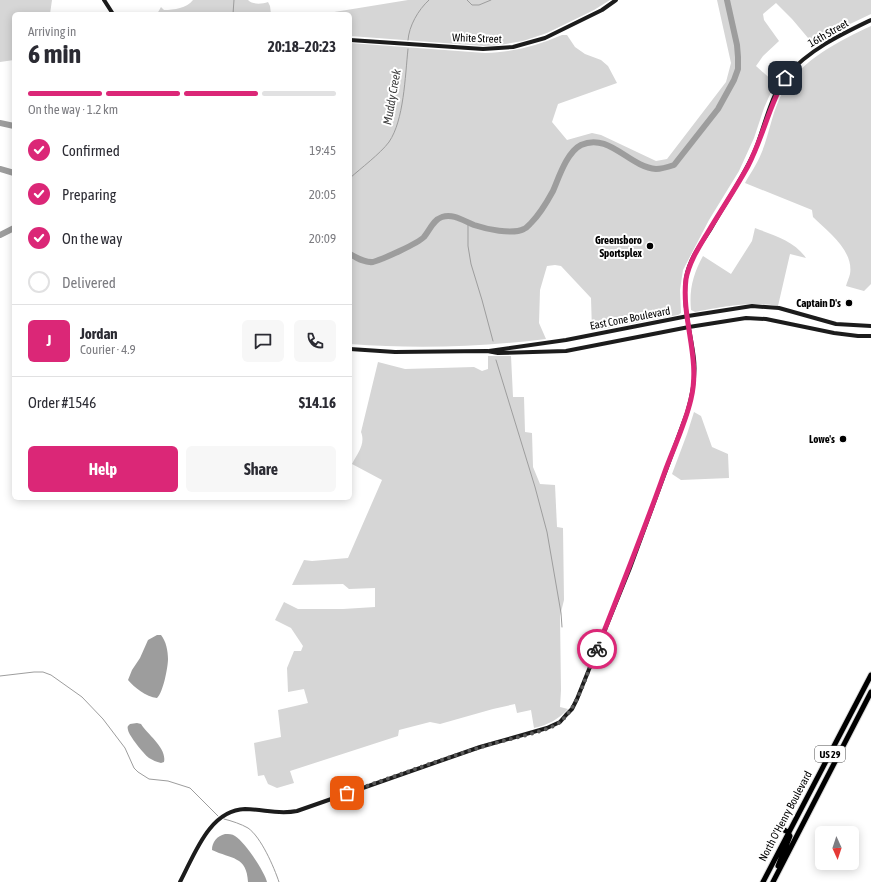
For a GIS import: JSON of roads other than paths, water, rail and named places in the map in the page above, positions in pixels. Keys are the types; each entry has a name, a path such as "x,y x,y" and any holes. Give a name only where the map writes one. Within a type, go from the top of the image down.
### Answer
{"highway":[{"name":"North O'Henry Boulevard","path":"763,882 871,675"},
{"name":"North O'Henry Boulevard","path":"772,882 871,692"},
{"path":"772,882 789,838 788,832 778,827"}],"street":[{"path":"104,0 112,12"},
{"name":"White Street","path":"352,40 483,49 513,47 545,38 602,10 616,0"},
{"name":"16th Street","path":"180,882 208,830 229,813 246,809 281,813 297,811 480,747 547,728 560,722 572,709 582,688 630,568 688,413 692,397 694,361 686,303 686,279 693,256 748,166 777,92 785,78 801,60 826,42 871,20"},
{"name":"East Cone Boulevard","path":"352,349 395,352 487,351 566,340 688,316 752,306 779,308 836,324 871,326"},
{"name":"East Cone Boulevard","path":"487,351 498,353 566,351 689,327 746,318 766,319 834,333 871,336"}],"waterway":[{"path":"233,12 234,0"},
{"name":"Muddy Creek","path":"408,40 410,29 415,18 421,8 429,0"},
{"name":"Muddy Creek","path":"467,0 472,5 479,5 491,0"},
{"path":"352,255 367,262 373,262 400,251 424,237 436,220 446,216 454,217 474,225 499,231 519,231 525,229 543,208 572,153 581,145 591,142 610,146 646,167 656,169 674,165 718,109 734,80 738,69 737,45 727,0"},
{"name":"Muddy Creek","path":"352,176 381,151 389,142 394,133 401,110 408,49"},
{"path":"0,123 12,126"},
{"path":"0,169 12,172"},
{"path":"468,222 468,246 471,264 493,341"},
{"path":"0,235 12,229"},
{"path":"496,360 535,487 547,532 562,627"},
{"path":"0,676 34,672 43,672 51,675 82,697 103,719 125,748 134,768 138,772 149,779 168,781 190,788 218,816"},
{"path":"224,819 242,825 253,832 258,838 274,868 279,882"}],"place":[{"name":"Greensboro Sportsplex","path":"650,246"},
{"name":"Captain D's","path":"849,303"},
{"name":"Lowe's","path":"843,439"}]}
